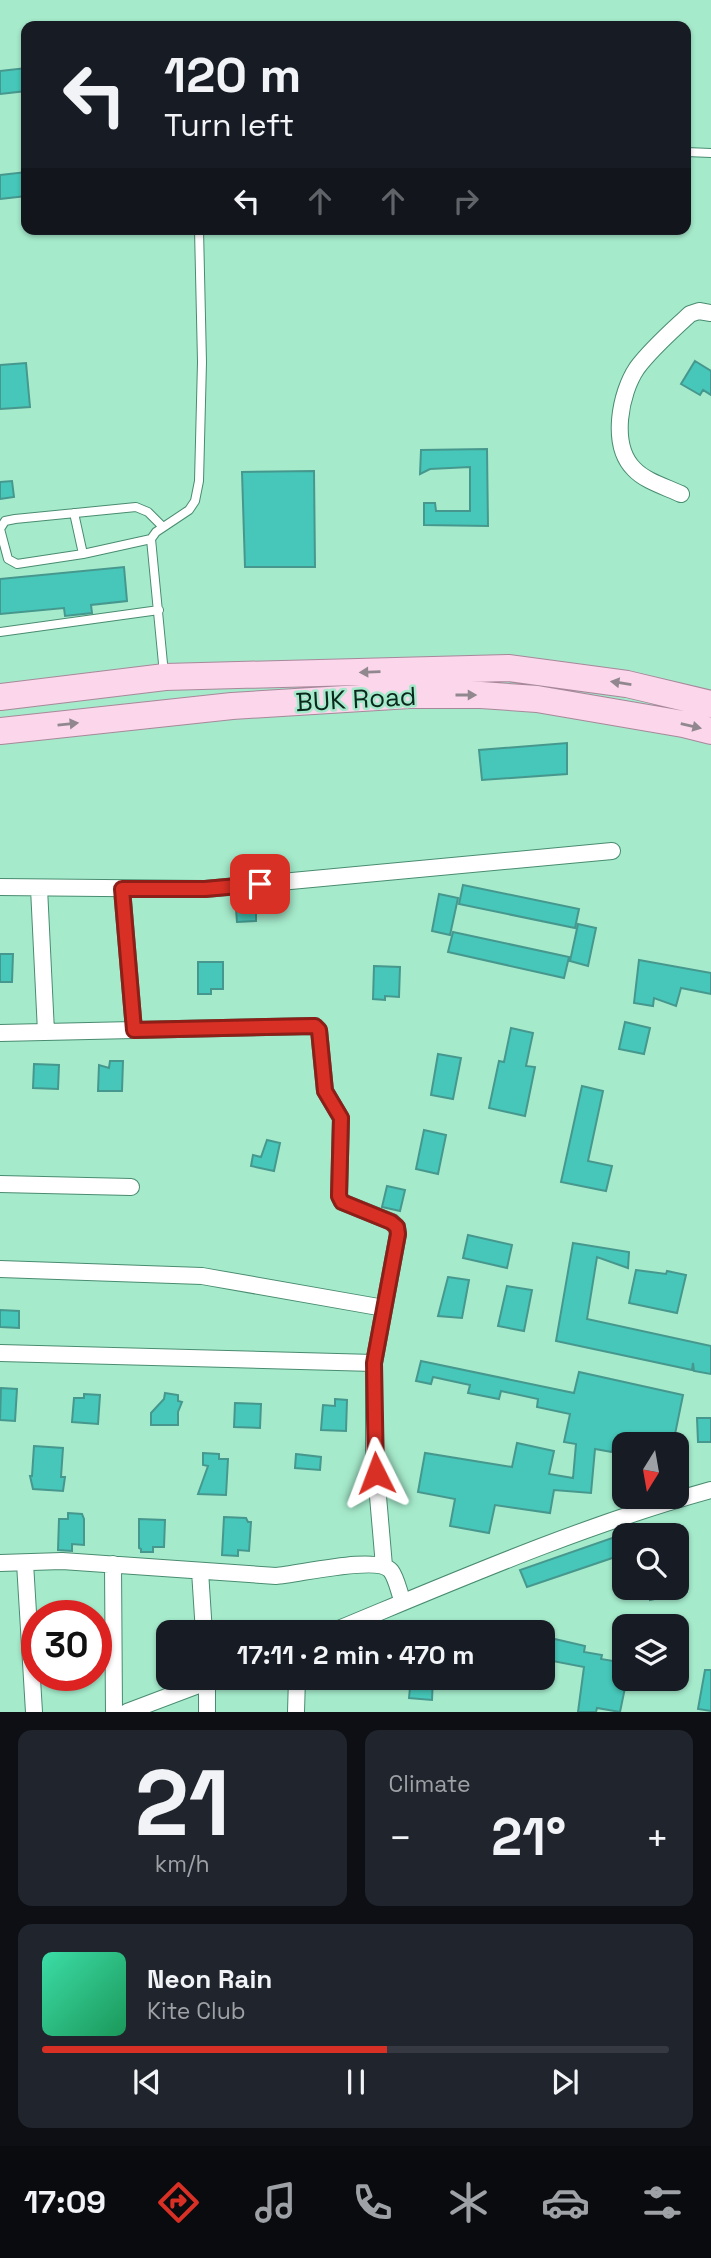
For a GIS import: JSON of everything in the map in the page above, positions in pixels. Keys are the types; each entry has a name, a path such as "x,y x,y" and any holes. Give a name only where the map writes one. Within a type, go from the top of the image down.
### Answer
{"main road":[{"name":"BUK Road","path":"0,697 164,677 508,668 627,684 711,704"},
{"name":"BUK Road","path":"0,731 232,706 410,695 481,695 537,699 711,731"}],"street":[{"path":"681,494 632,468 618,428 636,369 690,314 699,311 711,313"},
{"path":"0,887 205,889 612,851"},
{"path":"39,888 46,1032"},
{"path":"122,889 134,1030"},
{"path":"0,1033 315,1026 319,1030 325,1091 341,1118 339,1196 342,1202 391,1222 397,1227 398,1234 374,1363 374,1450 384,1566"},
{"path":"0,1184 131,1186"},
{"path":"0,1269 202,1276 384,1308"},
{"path":"0,1353 374,1363"},
{"path":"360,1620 507,1558 640,1509 711,1490"},
{"path":"0,1563 62,1561 276,1576 365,1564 384,1566 390,1570 403,1602"},
{"path":"25,1563 34,1712"},
{"path":"113,1564 114,1712"},
{"path":"200,1570 203,1620"},
{"path":"127,1712 184,1690"},
{"path":"207,1712 209,1690"},
{"path":"296,1690 296,1712"}],"lane":[{"path":"691,152 711,153"},
{"path":"163,527 148,512 136,507 5,521 1,529 8,559 17,564 83,554 151,539 188,510 195,501 199,481 202,362 199,235"},
{"path":"74,513 83,554"},
{"path":"151,539 164,677"},
{"path":"0,632 159,610"}],"building":[{"path":"21,69 21,92 0,94 0,71"},
{"path":"21,173 21,197 0,199 0,175"},
{"path":"695,361 711,371 711,395 703,390 700,395 681,384"},
{"path":"26,363 30,407 0,409 0,365"},
{"path":"487,449 488,526 424,525 424,503 435,503 436,511 470,511 470,467 430,469 420,474 421,450"},
{"path":"314,471 315,567 245,567 242,472"},
{"path":"12,481 14,497 0,499 0,482"},
{"path":"124,567 127,601 91,605 92,613 65,616 64,608 0,614 0,579"},
{"path":"567,743 567,774 482,780 479,750"},
{"path":"463,885 579,909 575,928 459,904"},
{"path":"439,894 458,898 450,935 432,931"},
{"path":"236,909 256,909 256,921 237,922"},
{"path":"578,924 596,928 588,966 570,961"},
{"path":"453,932 569,957 564,978 448,952"},
{"path":"0,954 13,954 12,982 0,982"},
{"path":"639,960 711,973 711,994 681,988 676,1006 654,998 653,1006 634,1003"},
{"path":"198,962 223,962 223,989 211,989 211,994 198,994"},
{"path":"374,966 400,967 399,997 373,999"},
{"path":"625,1022 650,1028 644,1054 619,1049"},
{"path":"511,1028 533,1033 526,1066 535,1067 525,1116 489,1108 499,1061 504,1062"},
{"path":"438,1054 461,1058 453,1099 431,1095"},
{"path":"110,1061 123,1061 122,1091 98,1091 99,1065 109,1068"},
{"path":"34,1064 59,1065 58,1089 33,1088"},
{"path":"582,1086 603,1091 588,1161 612,1166 606,1191 561,1182"},
{"path":"424,1130 446,1135 438,1174 416,1169"},
{"path":"267,1140 280,1143 274,1171 251,1166 253,1155 261,1157"},
{"path":"387,1186 405,1190 400,1211 382,1207"},
{"path":"468,1235 512,1245 507,1268 463,1258"},
{"path":"573,1243 629,1252 628,1268 597,1257 587,1319 711,1346 711,1374 694,1371 693,1363 692,1370 556,1341"},
{"path":"636,1270 686,1275 677,1313 629,1303"},
{"path":"448,1277 469,1280 462,1318 438,1316"},
{"path":"507,1286 532,1290 524,1331 498,1326"},
{"path":"0,1310 19,1311 19,1328 0,1327"},
{"path":"421,1361 574,1393 579,1372 683,1395 675,1432 612,1432 612,1452 595,1449 591,1493 554,1490 550,1513 495,1505 489,1533 450,1526 455,1499 418,1492 425,1453 512,1467 517,1443 554,1451 549,1474 573,1478 576,1444 564,1442 570,1414 537,1407 538,1399 501,1391 499,1399 468,1393 470,1385 433,1377 431,1384 416,1381"},
{"path":"1,1388 17,1389 15,1421 0,1420"},
{"path":"165,1393 178,1395 178,1401 182,1402 178,1412 178,1425 151,1425 151,1413 164,1399"},
{"path":"84,1394 100,1395 98,1424 72,1422 74,1398 84,1398"},
{"path":"335,1399 347,1400 346,1431 321,1430 323,1405 335,1406"},
{"path":"235,1403 261,1404 260,1428 234,1427"},
{"path":"697,1418 711,1418 711,1442 698,1442"},
{"path":"34,1446 63,1448 63,1491 33,1489 30,1476"},
{"path":"203,1453 219,1454 219,1459 228,1459 226,1495 198,1494 208,1466 203,1465"},
{"path":"296,1454 321,1457 320,1470 295,1468"},
{"path":"68,1513 82,1514 84,1545 72,1544 72,1551 58,1550 59,1519 68,1519"},
{"path":"224,1517 246,1518 251,1522 249,1551 238,1550 238,1556 222,1555"},
{"path":"139,1519 165,1520 164,1547 153,1547 153,1552 141,1552"},
{"path":"612,1538 612,1558 527,1587 520,1570"},
{"path":"555,1639 585,1646 584,1652 602,1655 601,1659 612,1661 612,1691 624,1691 620,1712 597,1708 596,1712 578,1712 584,1667 555,1661"},
{"path":"705,1670 711,1670 711,1711 698,1709"},
{"path":"410,1690 432,1690 432,1700 409,1698"}],"route":[{"path":"260,884 205,889 122,889 134,1030 315,1026 319,1030 325,1091 341,1118 339,1196 342,1202 391,1222 397,1227 398,1234 374,1363 376,1473"}]}
